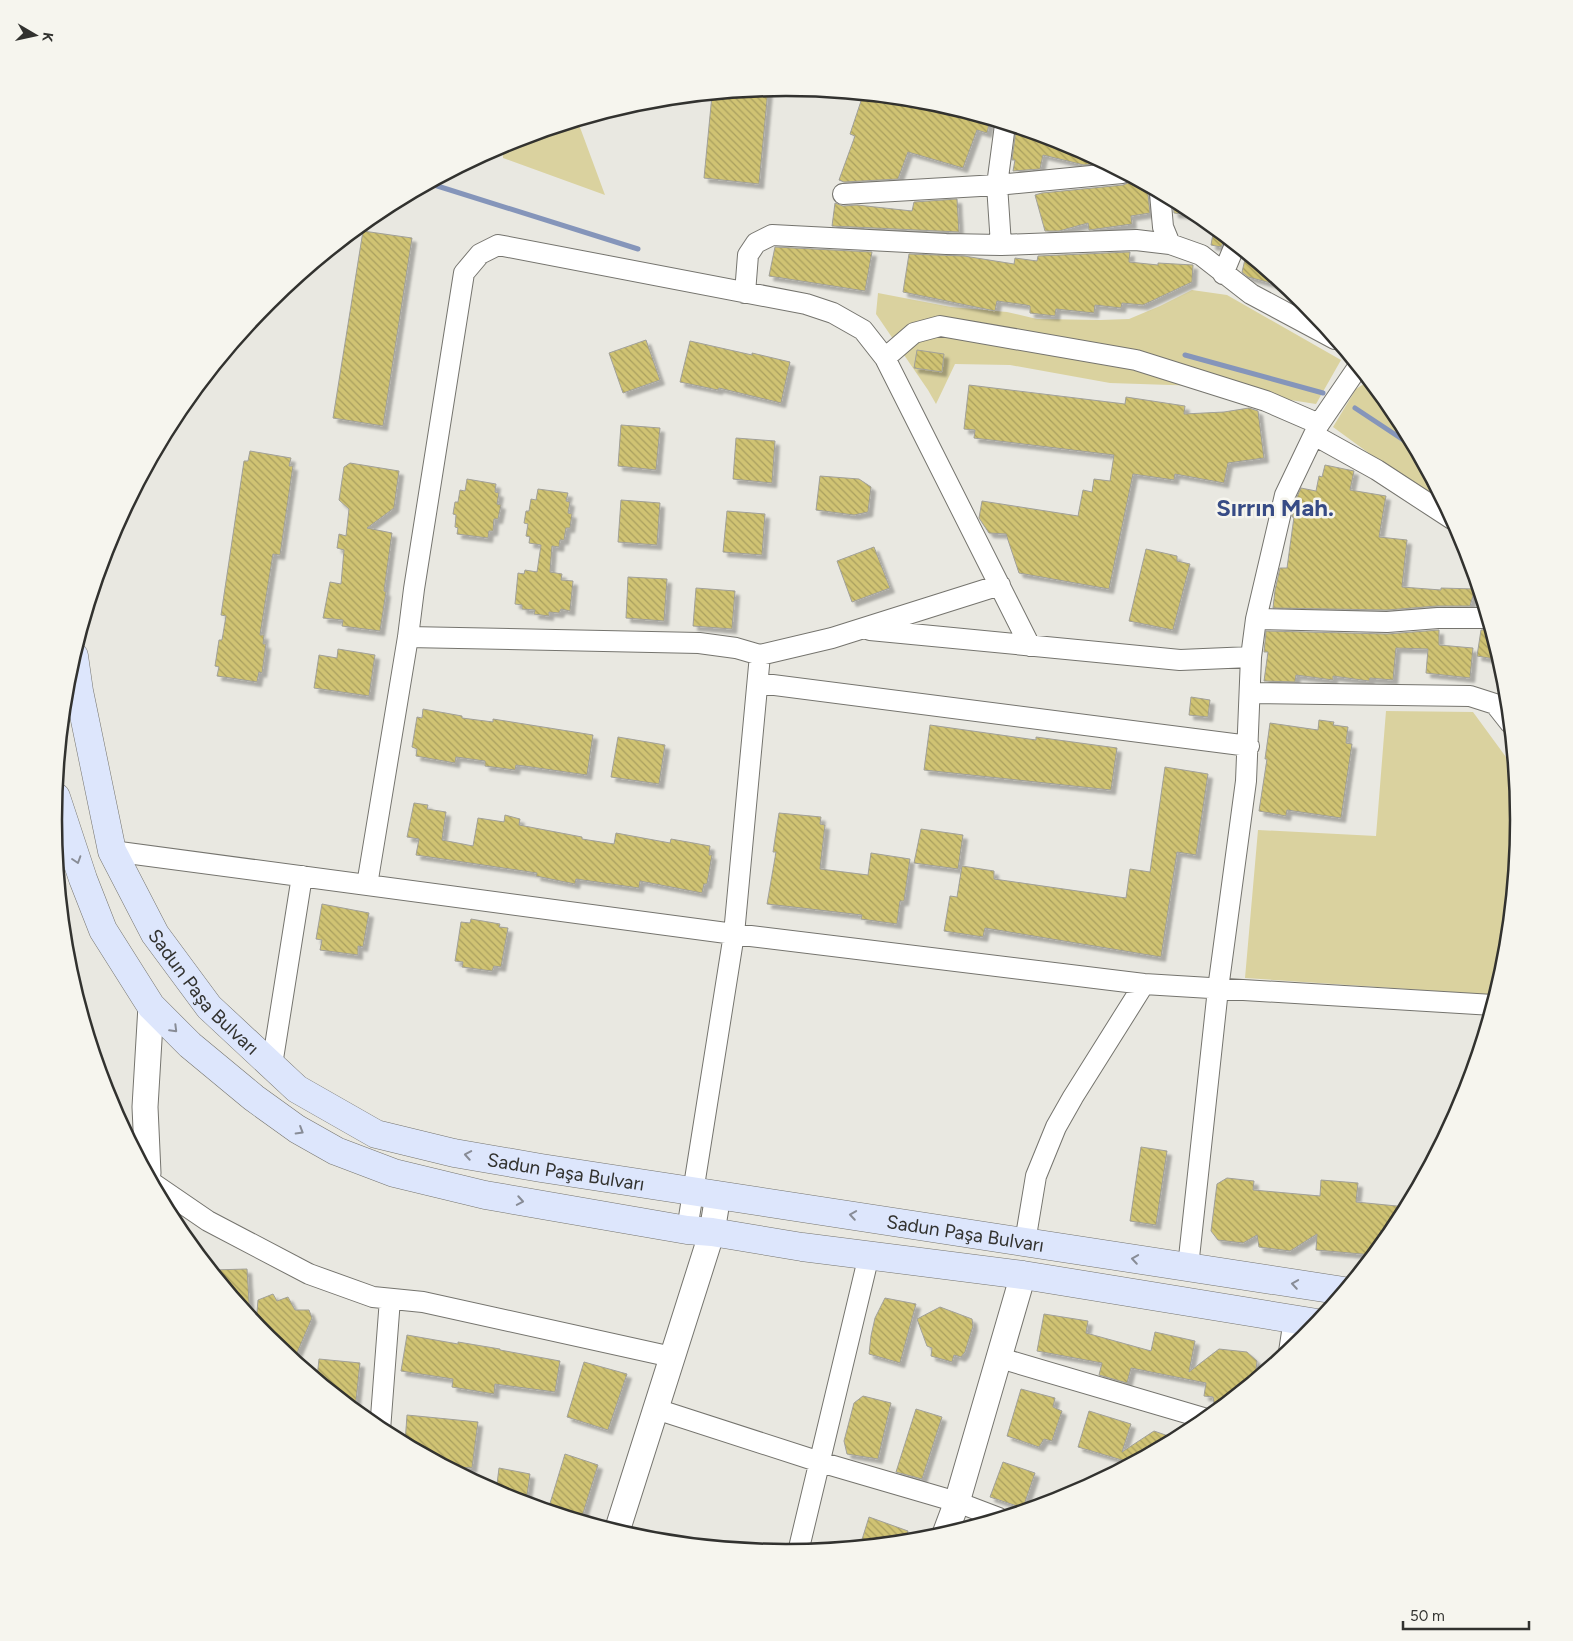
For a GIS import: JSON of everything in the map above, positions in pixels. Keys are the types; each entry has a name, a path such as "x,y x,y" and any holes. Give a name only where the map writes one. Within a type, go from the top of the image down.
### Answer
{"main road":[{"name":"Sadun Paşa Bulvarı","path":"77,676 112,850 155,934 209,1007 297,1089 376,1134 464,1155 541,1168 1337,1290"},
{"name":"Sadun Paşa Bulvarı","path":"62,816 83,879 103,930 151,1006 190,1045 254,1098 297,1129 336,1151 394,1173 485,1195 802,1247 1023,1275 1306,1321"}],"street":[{"path":"1001,245 997,186 1004,130"},
{"path":"843,194 997,186 1113,174"},
{"path":"1161,201 1163,227 1170,244"},
{"path":"745,292 748,255 756,243 772,235 1001,245 1136,240 1170,244 1201,255 1250,294 1319,330"},
{"path":"367,885 408,637 464,273 480,254 498,245 806,304 833,313 863,330 885,358 1030,646"},
{"path":"1223,274 1232,250"},
{"path":"885,358 914,333 940,326 1136,360 1266,401 1316,430 1441,512"},
{"path":"1188,1267 1218,989 1246,781 1249,746 1251,657 1256,619 1285,495 1316,430 1355,372"},
{"path":"408,637 700,643 736,648 760,655 832,638 1000,585"},
{"path":"1256,619 1387,622 1480,615"},
{"path":"860,629 1180,660 1251,657"},
{"path":"619,1525 672,1357 706,1193 734,934 760,655"},
{"path":"758,683 1249,746"},
{"path":"1251,693 1470,696 1495,704 1502,713"},
{"path":"112,850 734,934 1144,984 1487,1005"},
{"path":"272,1065 302,876"},
{"path":"1025,1242 1036,1176 1056,1127 1144,984"},
{"path":"147,1160 145,1108 151,1006"},
{"path":"165,1192 208,1221 309,1274 373,1297 423,1302 672,1357"},
{"path":"800,1544 869,1255"},
{"path":"948,1526 957,1502 1023,1275"},
{"path":"381,1420 390,1299"},
{"path":"1000,1358 1197,1416"},
{"path":"656,1408 820,1462 957,1502 991,1515"}],"shaded area":[{"path":"580,127 605,195 503,158 503,155 509,152"},
{"path":"1192,290 1227,295 1341,360 1316,404 1201,386 1110,383 1010,365 955,364 936,404 876,314 878,293 951,307 1007,312 1037,319 1129,319"},
{"path":"1364,384 1414,458 1433,494 1396,473 1333,427 1356,389"},
{"path":"1386,711 1473,712 1508,759 1509,773 1509,868 1497,962 1489,995 1245,978 1258,830 1376,836"}],"building":[{"path":"767,97 759,184 704,178 711,101"},
{"path":"861,101 928,110 989,126 987,133 977,130 963,168 908,152 898,179 844,182 839,180 855,136 850,134"},
{"path":"1015,134 1092,164 1084,165 1043,155 1040,169 1013,171 1015,160 1012,160"},
{"path":"1128,183 1148,193 1150,213 1131,216 1132,224 1089,230 1088,223 1059,231 1045,231 1035,195"},
{"path":"957,199 959,232 832,226 835,203 843,206 857,205 912,211 914,202"},
{"path":"366,231 412,238 383,426 333,418 362,234"},
{"path":"1213,236 1223,243 1221,247 1211,245"},
{"path":"775,247 872,252 865,291 769,276"},
{"path":"1130,252 1129,262 1158,265 1158,263 1193,265 1192,282 1143,305 1122,303 1121,308 1095,305 1094,313 1056,309 1055,316 1030,313 1030,306 1026,305 997,301 995,311 903,292 909,254 964,256 1014,264 1015,258 1037,261 1038,256"},
{"path":"1245,260 1271,283 1248,277 1242,272"},
{"path":"646,340 660,380 623,393 609,353"},
{"path":"690,341 790,362 781,403 719,388 718,390 680,382"},
{"path":"917,350 944,354 942,372 914,368"},
{"path":"969,385 1125,404 1126,397 1185,406 1184,414 1224,412 1249,408 1258,411 1264,458 1228,463 1224,483 1175,474 1174,480 1133,474 1109,589 1019,573 1006,534 989,533 979,518 982,501 1078,516 1083,490 1092,492 1094,479 1110,481 1114,455 974,438 975,430 964,429"},
{"path":"621,425 660,428 656,470 618,466"},
{"path":"736,438 775,441 772,483 733,479"},
{"path":"250,451 291,458 289,466 293,466 280,555 273,554 260,635 264,635 263,644 266,644 262,673 259,672 257,682 217,676 219,667 215,666 219,640 222,640 226,616 221,615 244,461 248,461"},
{"path":"350,463 399,471 394,508 367,528 392,533 380,631 342,626 343,620 323,618 330,582 341,584 344,550 337,548 339,534 346,536 349,509 339,500 344,467"},
{"path":"1325,465 1354,471 1350,490 1386,496 1379,537 1407,540 1402,587 1441,590 1441,588 1472,589 1474,593 1470,606 1437,606 1387,610 1273,608 1280,568 1287,568 1294,517 1292,517 1296,499 1301,488 1316,491 1319,476 1322,477"},
{"path":"820,476 859,479 871,487 868,512 854,515 816,510"},
{"path":"467,479 496,484 495,492 499,493 497,504 501,505 498,519 494,519 493,531 489,531 488,538 457,534 458,528 455,527 456,515 453,514 455,502 458,502 460,490 465,491"},
{"path":"538,489 568,493 566,501 570,502 568,513 572,514 570,528 566,528 564,540 560,540 559,547 552,546 550,572 562,574 561,580 573,581 570,611 561,609 559,613 549,612 549,616 534,614 535,610 522,609 522,605 515,604 518,573 524,574 525,570 537,572 541,545 529,543 530,537 526,536 528,524 524,523 526,511 529,511 531,499 536,500"},
{"path":"621,500 660,503 657,545 618,542"},
{"path":"727,511 765,514 762,555 723,552"},
{"path":"874,547 890,588 852,602 837,561"},
{"path":"1146,549 1177,556 1177,561 1190,564 1173,630 1129,621"},
{"path":"628,577 667,579 664,621 626,618"},
{"path":"696,588 735,591 732,629 693,626"},
{"path":"1439,630 1439,645 1473,648 1470,678 1426,673 1428,649 1396,648 1393,680 1370,678 1369,681 1333,676 1333,680 1296,675 1295,682 1264,681 1268,652 1264,652 1266,631 1387,634"},
{"path":"1481,630 1485,630 1492,659 1477,656"},
{"path":"338,649 375,655 369,696 314,688 319,655 337,658"},
{"path":"1191,697 1210,700 1208,717 1189,715"},
{"path":"423,709 462,716 462,718 493,722 493,719 593,735 587,775 516,765 515,770 485,766 485,761 456,757 455,763 416,756 417,749 412,747 417,717 422,718"},
{"path":"1319,720 1334,722 1333,725 1348,727 1346,743 1352,744 1341,818 1287,810 1286,816 1259,811 1270,723 1318,730"},
{"path":"930,725 1036,740 1036,737 1117,748 1111,790 924,770"},
{"path":"618,737 665,745 659,784 611,777"},
{"path":"1165,767 1208,774 1196,855 1177,852 1161,957 985,928 983,937 944,931 950,896 957,897 962,866 994,871 994,879 1126,898 1130,869 1150,872"},
{"path":"414,803 428,805 427,809 446,812 442,840 473,846 478,818 504,822 505,815 520,819 519,825 614,844 616,833 670,843 671,839 710,846 709,855 712,855 707,884 704,884 702,893 640,881 639,888 576,879 575,884 536,876 537,873 416,855 419,839 407,837"},
{"path":"779,813 821,817 820,824 825,825 820,869 868,875 871,853 910,859 904,901 900,901 897,924 861,919 862,915 767,904 776,852 773,852"},
{"path":"921,829 963,835 958,869 914,863"},
{"path":"322,904 369,913 363,947 358,946 358,955 320,950 322,940 316,939"},
{"path":"471,919 500,924 499,927 508,928 501,967 494,966 492,971 462,967 463,962 455,961 461,922 470,923"},
{"path":"1141,1147 1167,1151 1156,1225 1130,1221"},
{"path":"1227,1178 1254,1181 1253,1190 1320,1196 1321,1180 1358,1183 1356,1202 1399,1206 1366,1254 1316,1250 1317,1234 1290,1251 1259,1247 1257,1235 1243,1243 1218,1240 1211,1231 1217,1184"},
{"path":"247,1269 249,1306 242,1298 219,1270"},
{"path":"273,1294 277,1301 288,1297 295,1310 309,1310 312,1318 297,1353 257,1313 258,1300"},
{"path":"885,1298 916,1304 900,1363 869,1354 875,1318"},
{"path":"940,1307 972,1319 973,1326 965,1352 961,1357 954,1355 952,1362 931,1356 932,1348 927,1346 917,1319"},
{"path":"1044,1314 1088,1321 1086,1333 1151,1351 1155,1332 1195,1341 1189,1372 1219,1349 1247,1352 1257,1361 1256,1372 1215,1403 1213,1397 1204,1396 1206,1383 1131,1368 1127,1383 1099,1375 1102,1363 1037,1351"},
{"path":"407,1335 500,1349 560,1361 555,1392 495,1384 494,1394 452,1387 453,1379 401,1371"},
{"path":"319,1359 360,1363 356,1402 346,1395 318,1372"},
{"path":"584,1362 627,1374 608,1430 567,1417"},
{"path":"1021,1389 1055,1398 1053,1407 1062,1411 1052,1441 1044,1439 1039,1447 1007,1436"},
{"path":"863,1396 891,1403 878,1459 847,1454 844,1441 854,1403"},
{"path":"916,1409 942,1417 922,1479 896,1472"},
{"path":"1089,1411 1131,1424 1122,1452 1154,1431 1167,1436 1124,1461 1078,1447"},
{"path":"407,1415 478,1422 472,1468 460,1467 406,1436"},
{"path":"565,1454 598,1465 583,1515 550,1504"},
{"path":"1003,1462 1035,1473 1024,1504 1018,1506 990,1497"},
{"path":"499,1468 530,1474 527,1496 497,1484"},
{"path":"869,1517 908,1531 907,1534 862,1540"}],"waterway":[{"path":"438,186 638,249"},
{"path":"1185,355 1323,393"},
{"path":"1355,408 1401,439"}],"district":[{"name":"Sırrın Mah.","path":"1275,508"}]}
